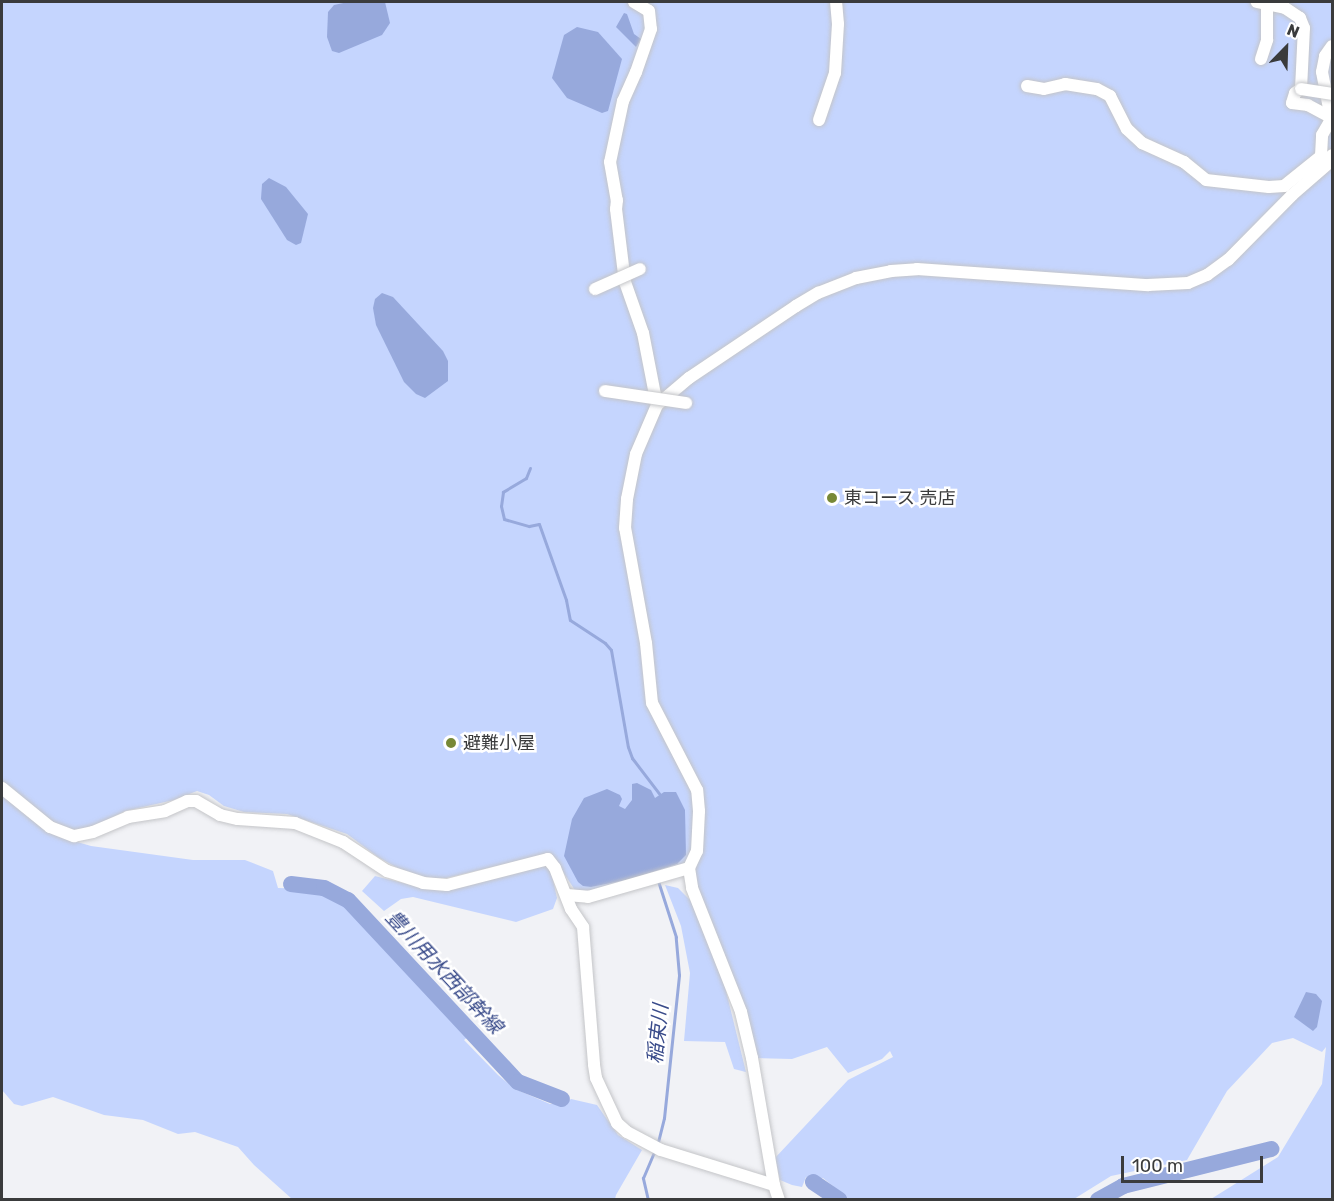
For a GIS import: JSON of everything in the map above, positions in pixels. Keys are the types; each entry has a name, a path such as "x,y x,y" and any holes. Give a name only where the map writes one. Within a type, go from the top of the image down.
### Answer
{"street":[{"path":"634,2 649,11 651,29 636,72 623,100 610,162 617,200 616,209 626,282 643,333 657,405"},
{"path":"819,120 836,73 838,24 836,2"},
{"path":"1261,59 1267,40 1262,3 1291,11 1302,22 1301,88 1292,103 1308,105 1332,123"},
{"path":"1027,86 1044,89 1065,84 1097,89 1110,96 1127,129 1154,150 1184,162 1206,180 1269,188 1284,186 1292,182 1321,156 1322,135 1332,123 1322,65 1332,46"},
{"path":"1301,88 1332,94"},
{"path":"779,1200 774,1185 753,1058 741,1012 692,888 689,868 697,851 699,811 697,790 652,703 646,644 625,517 636,454 657,405 689,378 796,306 818,293 856,278 891,271 917,269 1148,285 1188,283 1208,275 1228,260 1292,195 1330,162 1332,155"},
{"path":"595,289 640,269"},
{"path":"605,391 686,403"},
{"path":"2,788 50,826 74,836 93,832 128,817 165,811 187,801 196,801 220,815 306,826 343,842 387,872 423,884 447,885 548,859 555,868 571,909 583,927 596,1078 617,1123 655,1148 774,1185"},
{"path":"567,895 588,897 689,868"}],"shaded area":[{"path":"2,2 1332,2 1332,1199 1211,1199 1278,1157 1322,1084 1326,1047 1322,1052 1293,1038 1272,1043 1227,1091 1187,1160 1111,1176 1074,1199 849,1199 823,1178 806,1177 802,1187 792,1185 780,1180 775,1158 848,1080 893,1057 890,1051 882,1059 848,1073 827,1047 792,1059 755,1058 700,906 695,869 578,895 551,853 446,878 421,878 378,857 347,834 287,814 244,812 224,806 209,795 197,791 174,800 125,811 89,829 70,830 60,827 2,783"},
{"path":"348,2 385,2 390,23 382,35 339,53 332,51 327,37 328,12 334,5"},
{"path":"624,13 627,14 634,34 641,39 636,47 616,27"},
{"path":"577,27 598,32 622,59 608,111 602,113 567,98 552,78 564,35"},
{"path":"269,178 286,187 308,214 301,243 296,245 287,240 261,199 262,184"},
{"path":"382,293 393,297 443,351 448,361 448,381 425,398 416,394 404,382 376,325 373,308 375,299"},
{"path":"637,783 651,790 655,798 664,792 676,792 685,810 686,855 677,864 631,879 591,887 583,886 578,882 564,856 572,819 584,798 607,789 620,795 622,799 619,806 625,809 632,800 632,784"},
{"path":"2,792 67,839 91,846 193,860 245,860 273,871 278,888 315,889 341,899 470,1035 464,1040 498,1075 515,1089 550,1104 565,1104 571,1099 597,1105 618,1135 642,1150 615,1199 292,1199 254,1165 238,1147 195,1132 178,1134 143,1120 104,1115 53,1097 22,1106 14,1104 2,1090"},
{"path":"543,864 551,871 557,898 553,909 516,922 413,897 401,899 384,911 362,891 375,876 423,888"},
{"path":"665,885 678,888 695,905 725,987 746,1072 734,1069 725,1042 684,1041 690,973 681,926"},
{"path":"1306,992 1316,994 1322,1001 1317,1027 1313,1031 1294,1017"}],"waterway":[{"path":"530,468 526,478 503,492 501,506 504,519 529,526 539,524 566,600 570,620 605,643 611,650 628,747 632,758 661,796"},
{"name":"稲束川","path":"657,1146 664,1118 679,975 676,937 658,881"},
{"name":"豊川用水西部幹線","path":"291,884 324,888 348,900 518,1082 562,1099"},
{"name":"豊川用水西部幹線","path":"1098,1200 1123,1186 1271,1149"},
{"name":"稲束川","path":"648,1200 643,1178 654,1152"},
{"name":"豊川用水西部幹線","path":"813,1182 840,1200"}],"place":[{"name":"東コース 売店","path":"832,498"},
{"name":"避難小屋","path":"451,743"}]}
